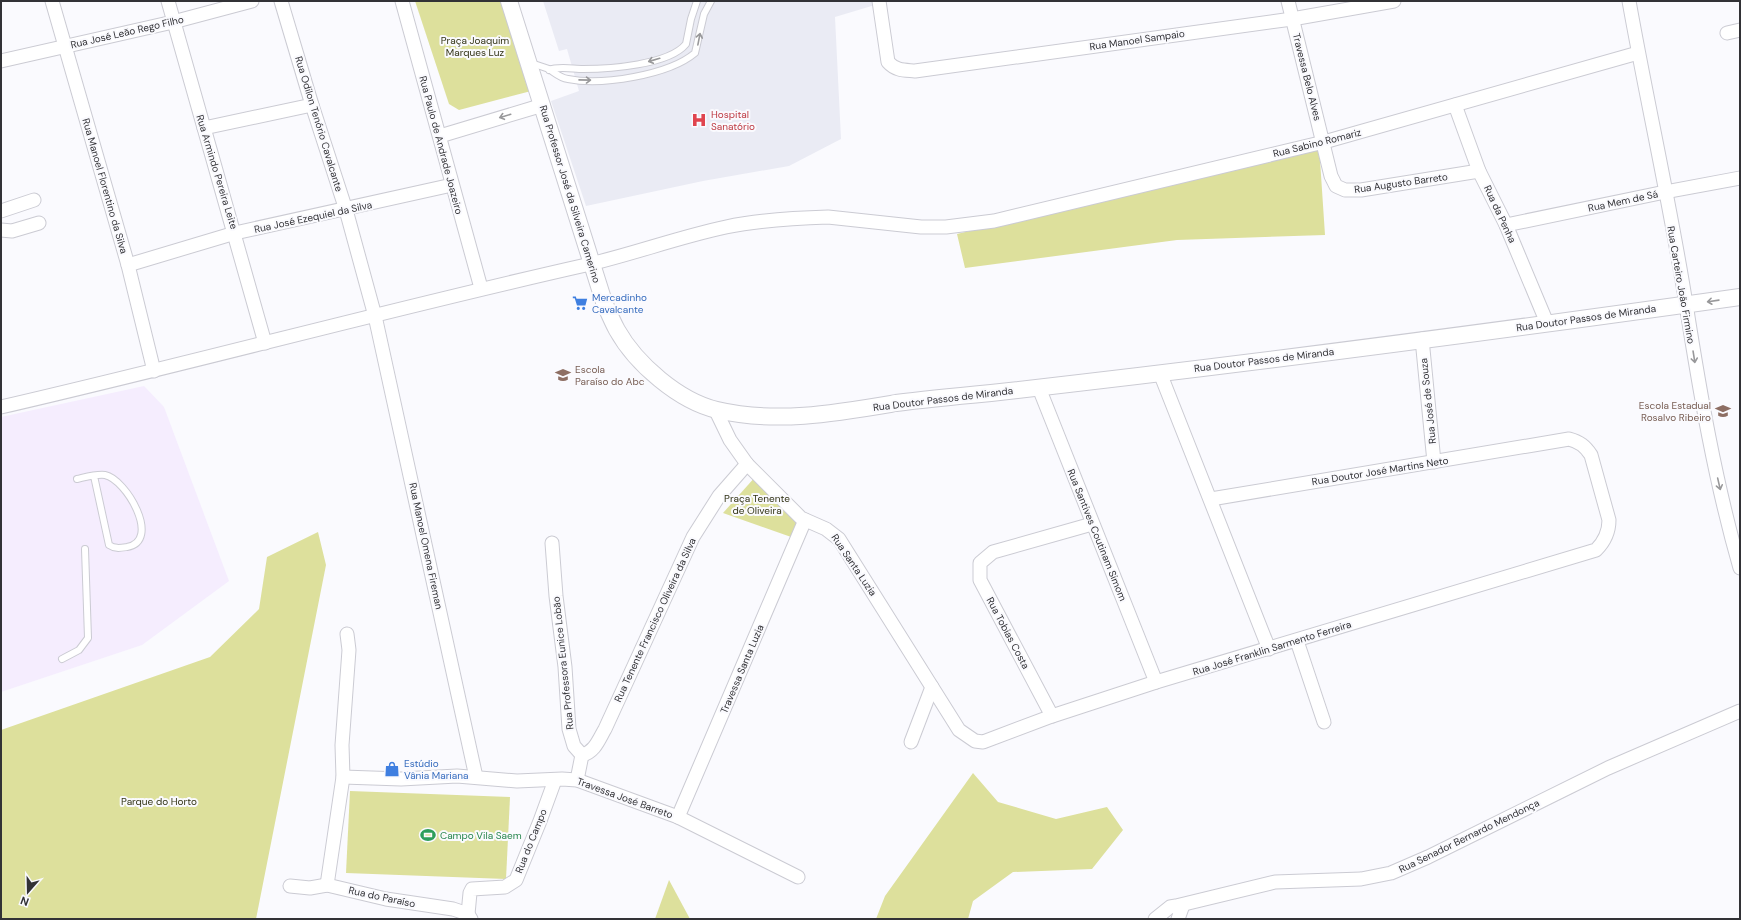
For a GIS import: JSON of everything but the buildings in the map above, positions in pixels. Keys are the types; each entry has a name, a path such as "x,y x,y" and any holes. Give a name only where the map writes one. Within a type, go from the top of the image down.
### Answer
{"street":[{"name":"Rua Manoel Florentino da Silva","path":"52,1 128,265 154,371"},
{"name":"Rua Armindo Pereira Leite","path":"168,1 265,343"},
{"name":"Rua José Leão Rego Filho","path":"1,61 173,22 252,1"},
{"name":"Rua Odilon Tenório Cavalcante","path":"281,1 312,105 346,210 375,316"},
{"name":"Rua Paulo de Andrade Joazeiro","path":"402,1 481,288"},
{"name":"Rua Professor José da Silveira Camerino","path":"509,1 543,105 591,264 604,302 617,330 632,352 678,393 715,410 756,416 788,416"},
{"name":"Rua Manoel Sampaio","path":"879,1 886,56 892,67 901,70 915,71 1292,18 1394,1"},
{"name":"Travessa Belo Alves","path":"1288,1 1324,142 1331,176"},
{"name":"Rua Carteiro João Firmino","path":"1628,1 1686,304 1700,397 1736,539 1740,568"},
{"name":"Rua Sabino Romariz","path":"1,407 154,371 481,288 591,264 726,227 760,222 828,217 921,227 946,227 994,221 1324,142 1638,53"},
{"path":"204,128 312,105"},
{"path":"440,136 543,105"},
{"name":"Rua da Penha","path":"1455,105 1479,171 1506,225 1546,323"},
{"name":"Rua Augusto Barreto","path":"1331,176 1336,186 1345,190 1361,190 1479,171"},
{"name":"Rua Mem de Sá","path":"1506,225 1740,178"},
{"name":"Rua José Ezequiel da Silva","path":"128,265 235,233 346,210 452,185"},
{"path":"1,211 34,200"},
{"path":"1,230 12,231 39,223"},
{"name":"Rua Doutor Passos de Miranda","path":"788,416 837,412 897,403 1160,373 1422,340 1740,297"},
{"name":"Rua Manoel Omena Fireman","path":"375,316 476,777"},
{"name":"Rua José de Souza","path":"1422,340 1434,462"},
{"path":"1160,373 1269,649"},
{"name":"Rua Santives Coutinam Simom","path":"1039,388 1156,682"},
{"name":"Rua Santa Luzia","path":"715,410 730,440 747,464 805,520 826,529 838,539 955,725"},
{"name":"Rua Doutor José Martins Neto","path":"1211,499 1569,439 1578,441 1586,447 1591,455 1609,520 1603,544 1596,550"},
{"name":"Rua Tenente Francisco Oliveira da Silva","path":"582,755 588,754 596,746 605,729 693,538 720,496 747,464"},
{"name":"Travessa Santa Luzia","path":"678,818 805,520"},
{"name":"Rua Tobias Costa","path":"1052,716 980,580 980,563 993,552 1092,524"},
{"name":"Rua Professora Eunice Lobão","path":"552,543 555,589 566,667 569,729 574,746 582,755"},
{"name":"Rua José Franklin Sarmento Ferreira","path":"955,725 967,737 975,741 983,742 1052,716 1156,682 1596,550"},
{"path":"328,886 343,777 343,721 349,661 347,634"},
{"path":"1297,640 1324,722"},
{"path":"911,742 932,687"},
{"name":"Rua Senador Bernardo Mendonça","path":"1155,919 1170,908 1275,882 1361,879 1391,873 1428,857 1608,768 1740,711"},
{"path":"577,780 582,755"},
{"name":"Travessa José Barreto","path":"343,777 380,779 457,776 517,781 577,780 678,818 798,877"},
{"name":"Rua do Campo","path":"469,916 470,892 472,889 505,887 516,880 555,780"},
{"name":"Rua do Paraíso","path":"290,886 310,888 328,886 386,900 453,909 469,916"},
{"path":"1178,919 1183,905"}],"lane":[{"path":"549,70 632,66 671,55 686,44 691,19 697,1"},
{"path":"528,61 568,79 599,80 635,77 676,65 695,53 704,14 712,1"},
{"path":"77,479 94,476 106,475 126,492 135,506 143,530 137,544 120,548 110,544 94,476"},
{"path":"62,659 79,650 88,638 85,549"}],"shaded area":[{"name":"Hospital Sanatório","path":"543,1 874,1 875,5 835,17 841,139 789,166 703,181 586,206 551,101 579,91 567,49 559,51"},
{"path":"144,386 164,407 229,581 142,645 1,692 1,417"}],"green space":[{"name":"Praça Joaquim Marques Luz","path":"415,1 507,1 535,90 459,110 449,104"},
{"path":"1319,145 1325,235 1177,240 965,268 957,234"},
{"name":"Praça Tenente de Oliveira","path":"756,476 802,526 794,538 723,513"},
{"name":"Parque do Horto","path":"318,532 326,565 256,919 1,919 1,730 210,657 259,609 267,557"},
{"path":"973,773 998,802 1056,819 1107,807 1123,830 1092,869 1013,872 973,901 968,919 876,919 885,896"},
{"name":"Campo Vila Saem","path":"350,791 510,797 506,879 346,873"},
{"path":"669,880 690,919 655,919"}],"place":[{"name":"Hospital Sanatório","path":"699,120"},
{"name":"Mercadinho Cavalcante","path":"580,303"},
{"name":"Escola Paraíso do Abc","path":"563,375"},
{"name":"Escola Estadual Rosalvo Ribeiro","path":"1723,411"},
{"name":"Estúdio Vânia Mariana","path":"392,769"},
{"name":"Campo Vila Saem","path":"428,835"}]}
